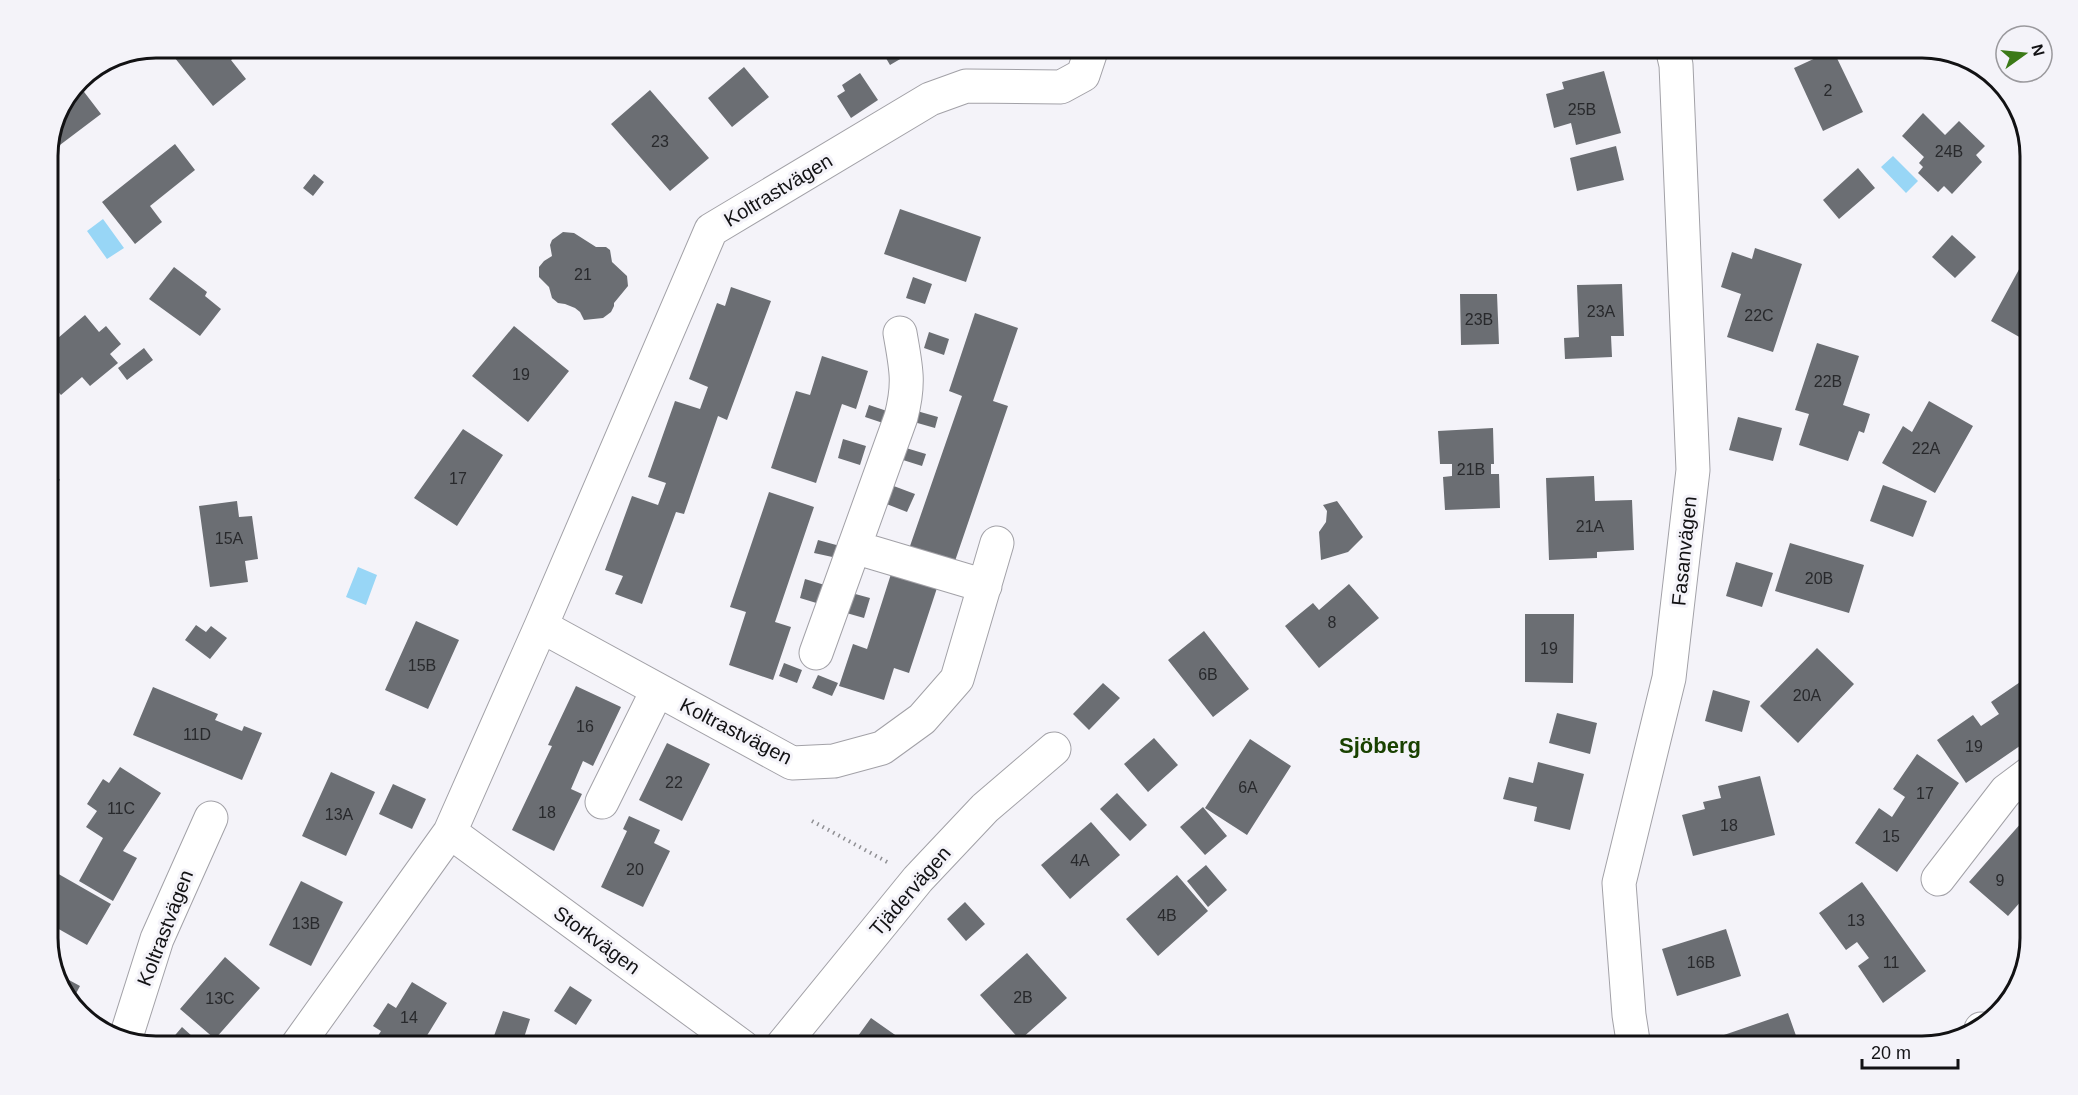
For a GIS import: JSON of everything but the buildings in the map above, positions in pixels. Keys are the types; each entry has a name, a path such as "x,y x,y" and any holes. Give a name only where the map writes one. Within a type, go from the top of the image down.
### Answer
{"street":[{"name":"Koltrastvägen","path":"304,1036 450,832 542,626 711,230 930,99 966,86 1061,87 1083,75 1089,58"},
{"name":"Fasanvägen","path":"1632,1036 1619,883 1669,678 1693,470 1683,58"},
{"path":"816,653 901,417 907,392 907,370 900,333"},
{"name":"Koltrastvägen","path":"542,626 792,763 834,761 882,748 922,719 957,679 998,543"},
{"path":"854,547 985,586"},
{"path":"603,802 657,691"},
{"name":"Tjädervägen","path":"790,1036 918,879 985,808 1054,749"},
{"path":"1938,879 2006,791 2020,780"},
{"name":"Koltrastvägen","path":"128,1032 157,939 211,818"},
{"name":"Storkvägen","path":"450,832 728,1036"}],"path":[{"path":"812,821 918,879"}],"water":[{"path":"1893,156 1918,181 1906,193 1881,167"},
{"path":"103,219 124,248 107,259 87,231"},
{"path":"358,567 377,575 366,605 346,597"}],"district":[{"name":"Sjöberg","path":"1380,745"}]}
